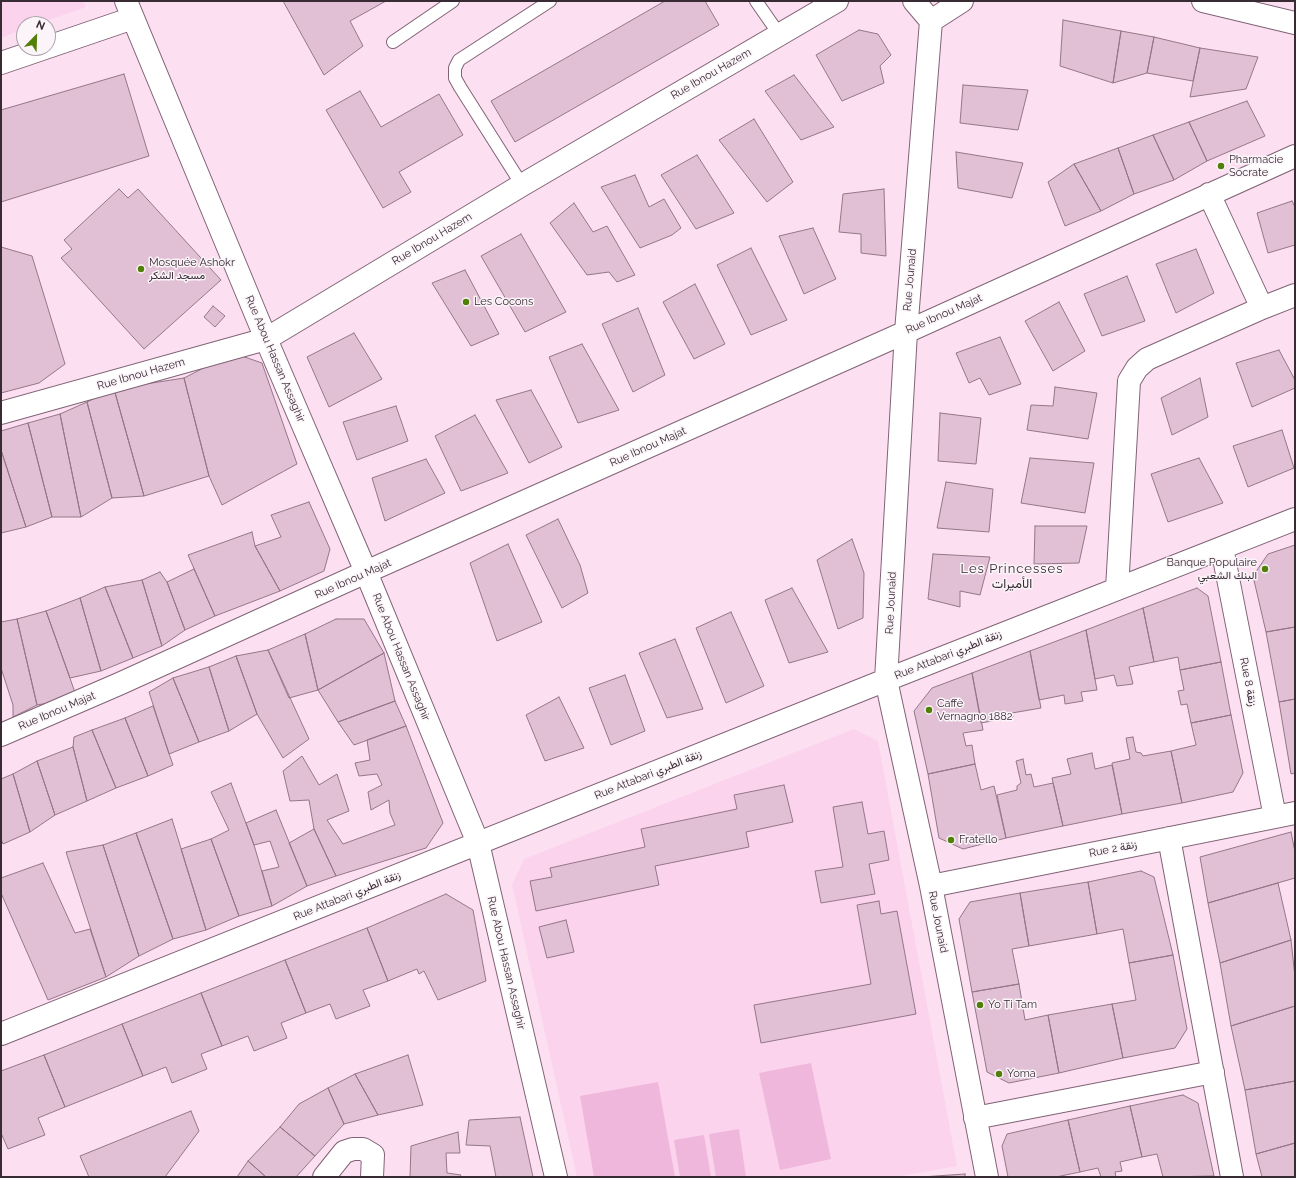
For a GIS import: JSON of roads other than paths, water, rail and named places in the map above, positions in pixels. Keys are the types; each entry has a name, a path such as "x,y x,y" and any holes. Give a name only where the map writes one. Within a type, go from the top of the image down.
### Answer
{"street":[{"name":"Rue Ibnou Hazem","path":"1,413 266,339 522,185 837,1"},
{"path":"914,1 931,21 962,1"},
{"path":"1203,1 1295,23"},
{"path":"56,44 130,9"},
{"name":"Rue Abou Hassan Assaghir","path":"130,9 266,339 366,572 478,843 556,1177"},
{"name":"Rue Jounaid","path":"931,21 906,332 886,680 931,886 986,1177"},
{"path":"1,63 22,56"},
{"name":"Rue Ibnou Majat","path":"1,736 906,332 1295,156"},
{"path":"1210,194 1262,308"},
{"path":"1117,589 1129,381 1137,368 1147,360 1262,308 1295,295"},
{"name":"Rue Attabari زنقة الطبري","path":"1,1034 886,680 1295,519"},
{"name":"Rue 8 زنقة","path":"1222,548 1285,815"},
{"name":"Rue 2 زنقة","path":"931,886 1285,815"},
{"path":"1169,838 1232,1177"},
{"path":"975,1118 1213,1072"},
{"path":"324,1177 344,1152 353,1149 362,1149 373,1155 372,1177"}],"lane":[{"path":"393,42 453,1"},
{"path":"756,1 779,34"},
{"path":"522,185 460,88 455,78 455,68 459,60 546,2"}],"place":[{"name":"Pharmacie Socrate","path":"1221,166"},
{"name":"Mosquée Ashokr مسجد الشكر","path":"141,269"},
{"name":"Les Cocons","path":"466,302"},
{"name":"Banque Populaire البنك الشعبي","path":"1265,569"},
{"name":"Caffè Vernagno 1882","path":"929,710"},
{"name":"Fratello","path":"951,840"},
{"name":"Yo Ti Tam","path":"980,1005"},
{"name":"Yoma","path":"999,1074"}],"district":[{"name":"Les Princesses الأميرات","path":"1012,576"}]}
